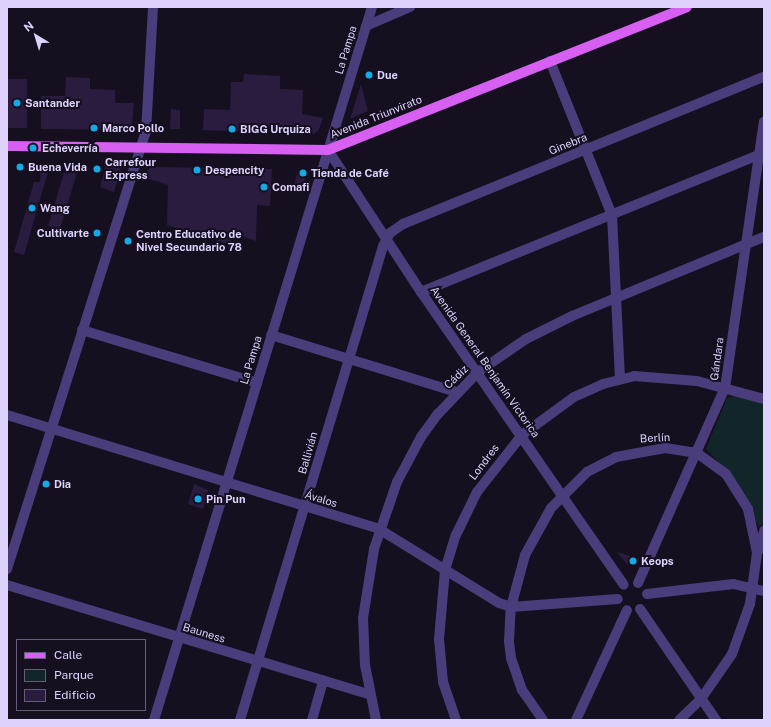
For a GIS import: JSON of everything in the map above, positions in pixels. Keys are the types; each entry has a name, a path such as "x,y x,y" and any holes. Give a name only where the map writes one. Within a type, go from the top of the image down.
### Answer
{"main road":[{"name":"Avenida Triunvirato","path":"7,146 140,150 328,150 687,7"}],"street":[{"path":"7,569 146,132 153,7"},
{"name":"La Pampa","path":"154,720 372,7"},
{"path":"366,26 410,7"},
{"path":"550,61 612,215 618,297 620,378"},
{"name":"Ginebra","path":"385,239 403,224 764,77"},
{"name":"Gándara","path":"638,583 725,388 746,244 762,154 764,122"},
{"name":"Avenida General Benjamín Victorica","path":"328,150 421,292 522,435 624,585"},
{"path":"421,292 762,154"},
{"name":"Cádiz","path":"369,694 363,618 379,529 397,482 421,437 456,392 478,372 526,339 618,297 764,237"},
{"name":"Ballivián","path":"240,720 306,506 348,358 385,239"},
{"path":"82,330 257,383"},
{"path":"271,335 456,392"},
{"name":"Londres","path":"456,720 443,682 439,639 445,570 456,535 477,492 522,435 574,397 620,378 667,377 725,388 764,399"},
{"name":"Ávalos","path":"7,415 379,529 445,570 511,607"},
{"name":"Berlín","path":"543,720 530,705 515,675 509,641 511,607 530,544 562,494 587,472 627,454 665,448 697,453 717,466 742,496 754,529 758,553 753,586 739,638 723,670 701,698 679,720"},
{"path":"758,553 764,531"},
{"path":"618,599 624,585 638,583 646,594 646,603 640,609 627,610"},
{"path":"646,594 732,584 753,586 764,591"},
{"name":"Bauness","path":"7,585 258,662 369,694"},
{"path":"511,607 618,599"},
{"path":"618,599 627,610"},
{"path":"640,609 716,720"},
{"path":"576,720 627,610"},
{"path":"312,720 323,681"},
{"path":"369,694 376,720"}],"green space":[{"path":"734,396 764,403 764,522 759,527 737,482 706,449 727,398"}],"building":[{"path":"244,74 280,76 280,89 303,90 302,114 323,118 319,130 314,134 203,130 204,109 230,110 231,82 243,82"},
{"path":"66,77 90,78 90,89 115,90 115,103 134,103 132,126 128,130 41,129 41,96 65,96"},
{"name":"Santander","path":"7,79 27,79 27,128 7,128"},
{"path":"361,84 368,111 350,119"},
{"path":"171,109 180,110 180,129 170,129"},
{"name":"Wang","path":"41,165 50,165 24,255 14,252 34,182 40,182"},
{"path":"66,166 79,166 60,229 48,226"},
{"path":"106,166 118,167 121,170 114,192 100,187"},
{"path":"150,167 272,169 270,206 257,205 256,241 232,233 231,245 167,225 168,185 143,177"},
{"path":"298,170 307,171 303,187 294,185"},
{"name":"Pin Pun","path":"194,484 208,490 203,509 188,504"},
{"path":"617,552 637,558 633,565 627,564"}],"place":[{"name":"Due","path":"369,75"},
{"name":"Santander","path":"17,103"},
{"name":"Marco Pollo","path":"94,128"},
{"name":"BIGG Urquiza","path":"232,129"},
{"name":"Echeverría","path":"33,148"},
{"name":"Buena Vida","path":"20,167"},
{"name":"Carrefour Express","path":"97,169"},
{"name":"Despencity","path":"197,170"},
{"name":"Tienda de Café","path":"303,173"},
{"name":"Comafi","path":"264,187"},
{"name":"Wang","path":"32,208"},
{"name":"Cultivarte","path":"97,233"},
{"name":"Centro Educativo de Nivel Secundario 78","path":"128,241"},
{"name":"Dia","path":"46,484"},
{"name":"Pin Pun","path":"198,499"},
{"name":"Keops","path":"633,561"}]}
